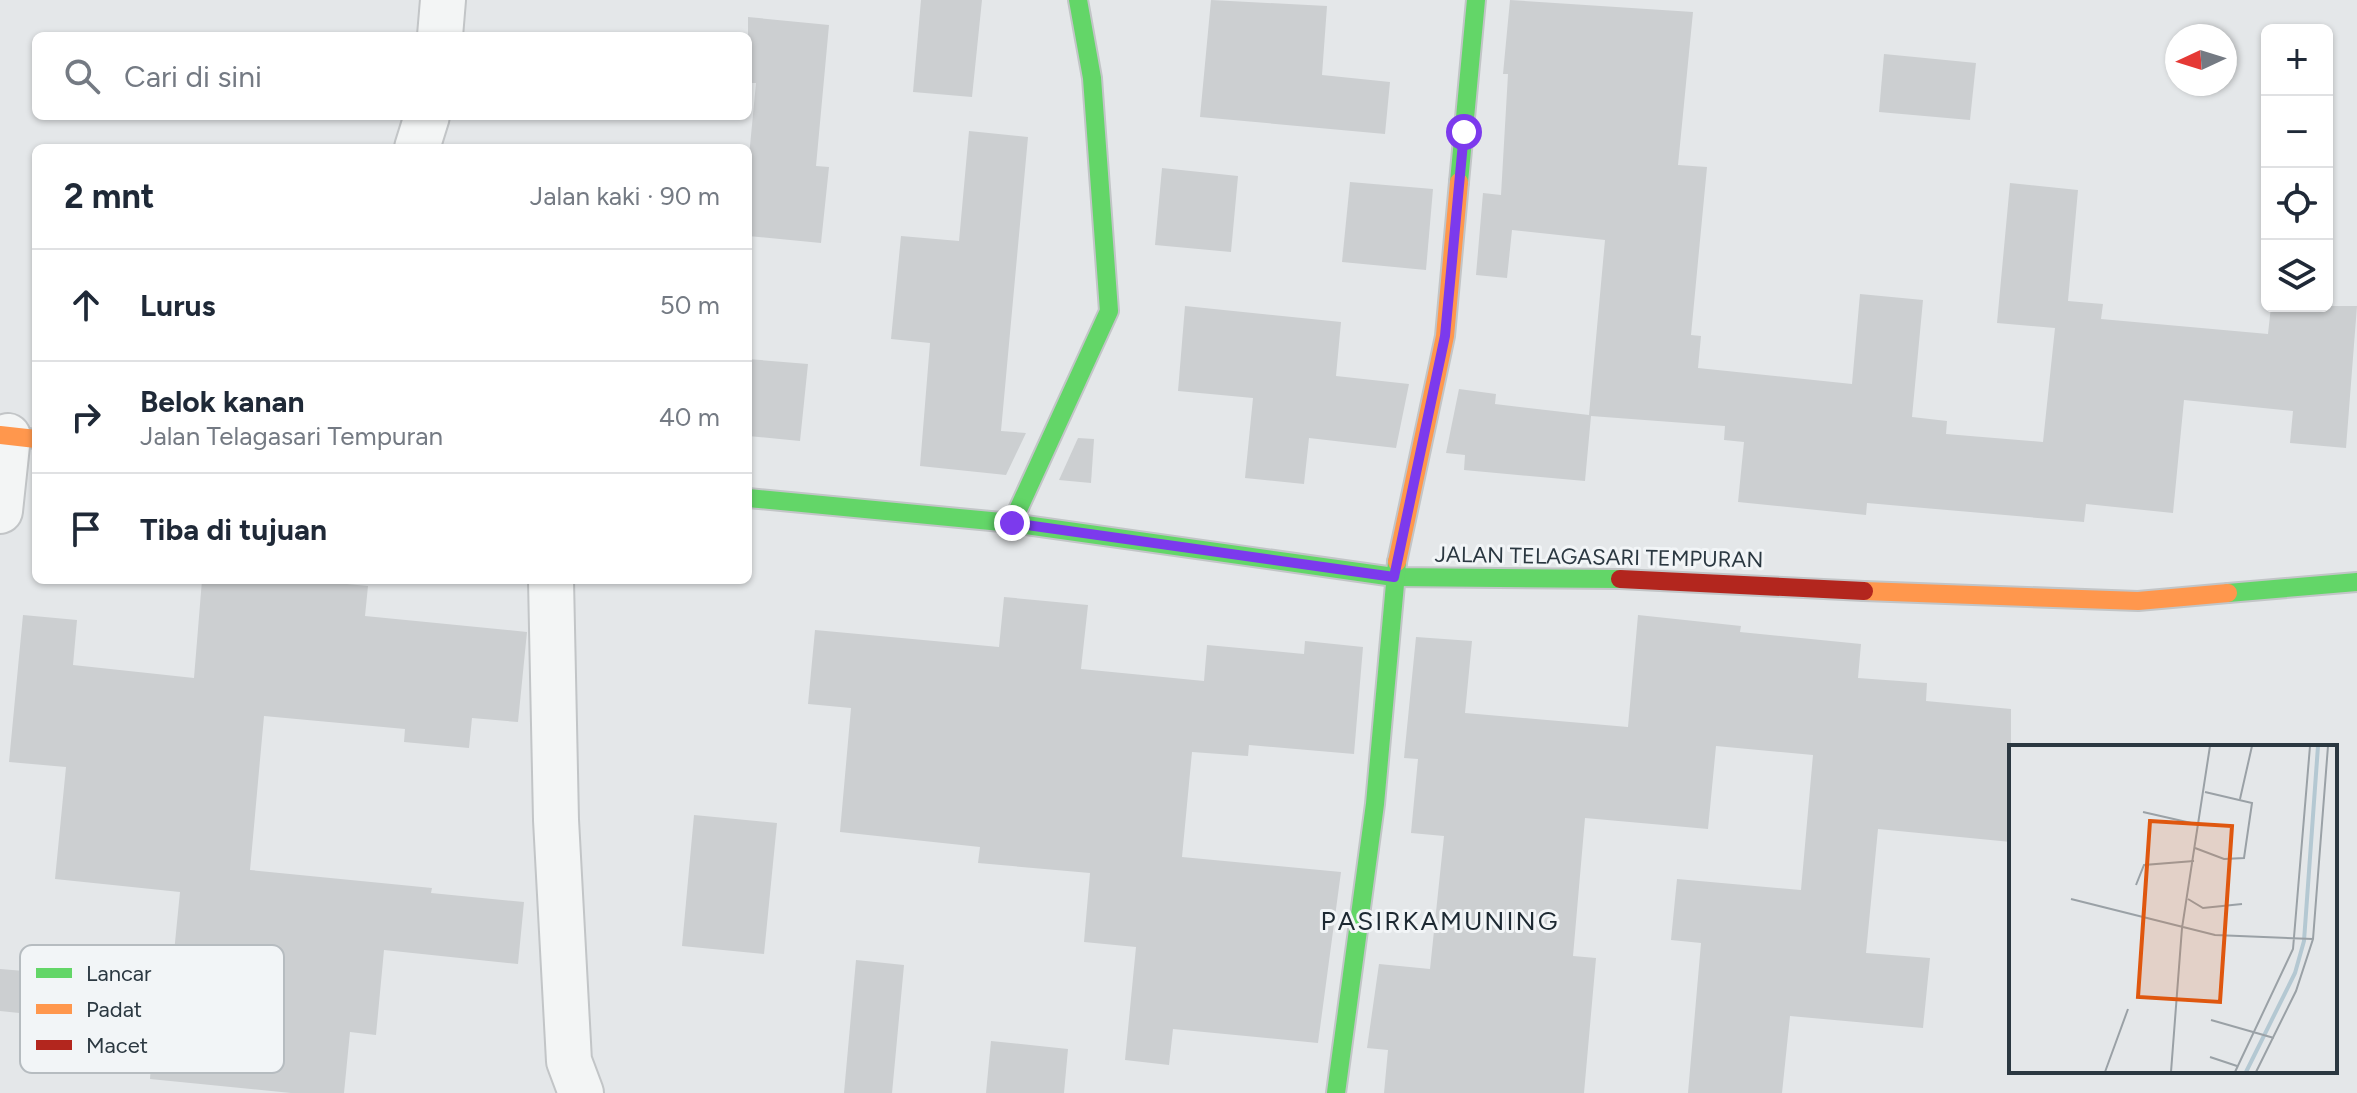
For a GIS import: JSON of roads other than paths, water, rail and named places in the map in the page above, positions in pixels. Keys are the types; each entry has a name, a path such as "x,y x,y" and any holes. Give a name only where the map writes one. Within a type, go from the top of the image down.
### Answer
{"street":[{"path":"440,32 443,0"},
{"path":"1012,523 1109,311 1092,78 1078,0"},
{"path":"1336,1093 1375,804 1394,577 1445,336 1476,0"},
{"path":"418,144 426,120"},
{"path":"0,511 15,437"},
{"name":"JALAN TELAGASARI TEMPURAN","path":"752,498 1012,523 1394,577 1656,579 1893,593 2138,601 2357,582"},
{"path":"551,584 556,820 569,1061 581,1093"}],"district":[{"name":"PASIRKAMUNING","path":"1440,921"}]}
